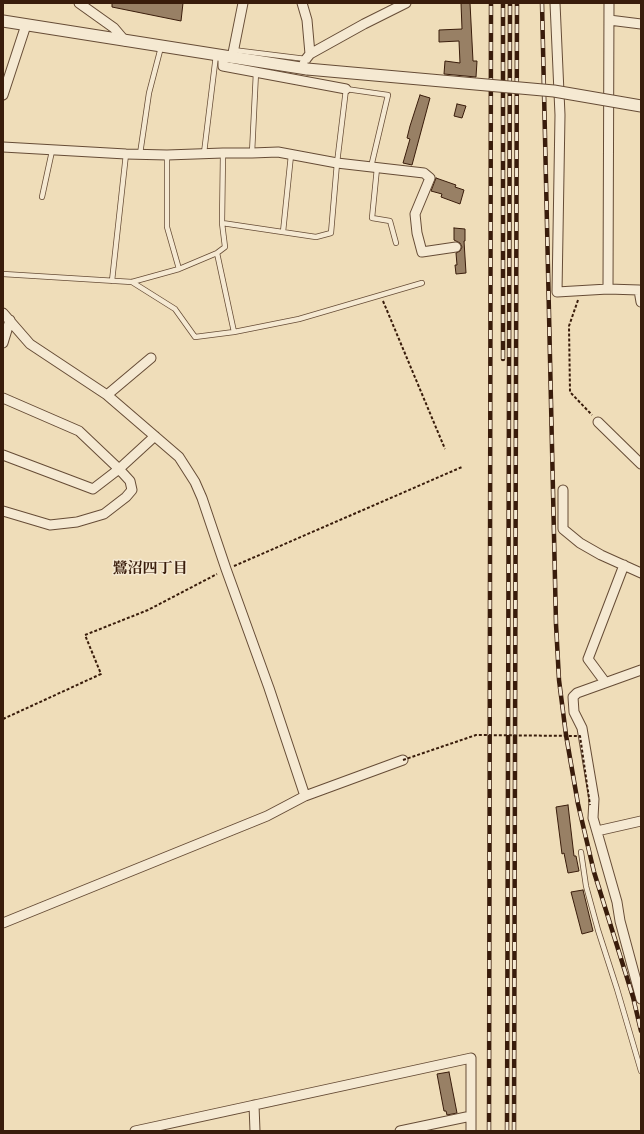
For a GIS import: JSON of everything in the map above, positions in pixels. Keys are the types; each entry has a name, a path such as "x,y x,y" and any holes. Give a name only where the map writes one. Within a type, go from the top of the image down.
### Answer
{"street":[{"path":"79,3 114,28 125,41"},
{"path":"243,3 223,66 346,89"},
{"path":"302,3 307,20 306,62"},
{"path":"306,62 364,24 406,3"},
{"path":"555,3 560,115 557,292 608,289 639,290 641,302"},
{"path":"608,289 609,3"},
{"path":"609,20 641,24"},
{"path":"3,21 125,41 226,55 306,62 554,91 641,106"},
{"path":"3,95 26,25"},
{"path":"3,147 167,155 223,152 278,152 337,163 424,173 430,178 415,214 417,233 422,252 456,247"},
{"path":"3,313 30,344 107,395 179,457 195,482 269,688 305,796"},
{"path":"3,343 10,320"},
{"path":"107,395 151,358"},
{"path":"3,398 79,431 130,481 132,490 104,514 77,522 50,525 3,511"},
{"path":"598,422 641,464"},
{"path":"3,455 93,489 119,469 155,436"},
{"path":"563,490 563,529 580,543 601,555 641,573"},
{"path":"605,682 588,659 624,565"},
{"path":"641,670 577,693 573,697 574,712 582,728 593,792 593,818 617,902 620,921 641,999"},
{"path":"3,923 267,816 305,796 403,760"},
{"path":"597,831 641,821"},
{"path":"135,1131 471,1058 471,1131"},
{"path":"254,1105 255,1131"},
{"path":"401,1131 471,1116"}],"lane":[{"path":"140,154 149,93 161,45"},
{"path":"204,153 226,55"},
{"path":"252,153 256,72"},
{"path":"222,223 316,237 331,233 337,163 346,89 388,95 374,168 372,218 390,221 396,243"},
{"path":"42,197 52,150"},
{"path":"3,274 132,282 179,269 217,253 225,247 222,223 223,152"},
{"path":"112,281 126,154"},
{"path":"167,155 166,227 179,269"},
{"path":"283,232 291,155"},
{"path":"217,253 234,332"},
{"path":"132,282 175,309 195,337 234,332 299,319 380,294 422,283"},
{"path":"581,852 586,886 598,930 641,1071"}],"path":[{"path":"582,290 569,326 570,392 598,422"},
{"path":"380,294 444,449"},
{"path":"3,719 101,674 85,635 148,610 226,569 462,467"},
{"path":"403,760 476,735 580,736 590,805"}],"building":[{"path":"112,3 183,3 181,21 112,7"},
{"path":"461,3 470,3 473,61 477,61 476,77 444,74 445,61 460,63 459,41 439,42 439,30 462,29"},
{"path":"420,95 430,98 412,165 403,163 410,139 407,138 410,126"},
{"path":"457,104 466,106 462,118 454,116"},
{"path":"436,178 456,185 455,187 464,190 460,204 441,197 442,194 431,191"},
{"path":"454,228 465,229 464,241 466,273 456,274 456,253 460,251 462,247 460,243 454,240"},
{"path":"568,805 574,856 576,856 579,871 568,873 564,853 562,854 556,807"},
{"path":"583,890 593,931 582,934 571,892"},
{"path":"449,1072 457,1113 447,1115 446,1111 444,1111 437,1074"}],"railway":[{"path":"489,1131 491,3"},
{"path":"503,3 503,359"},
{"path":"507,1131 510,3"},
{"path":"514,1131 517,3"},
{"path":"542,3 556,624 559,680 566,735 578,804 594,872 633,997 641,1031"}],"district":[{"name":"鷺沼四丁目","path":"150,570"}]}
